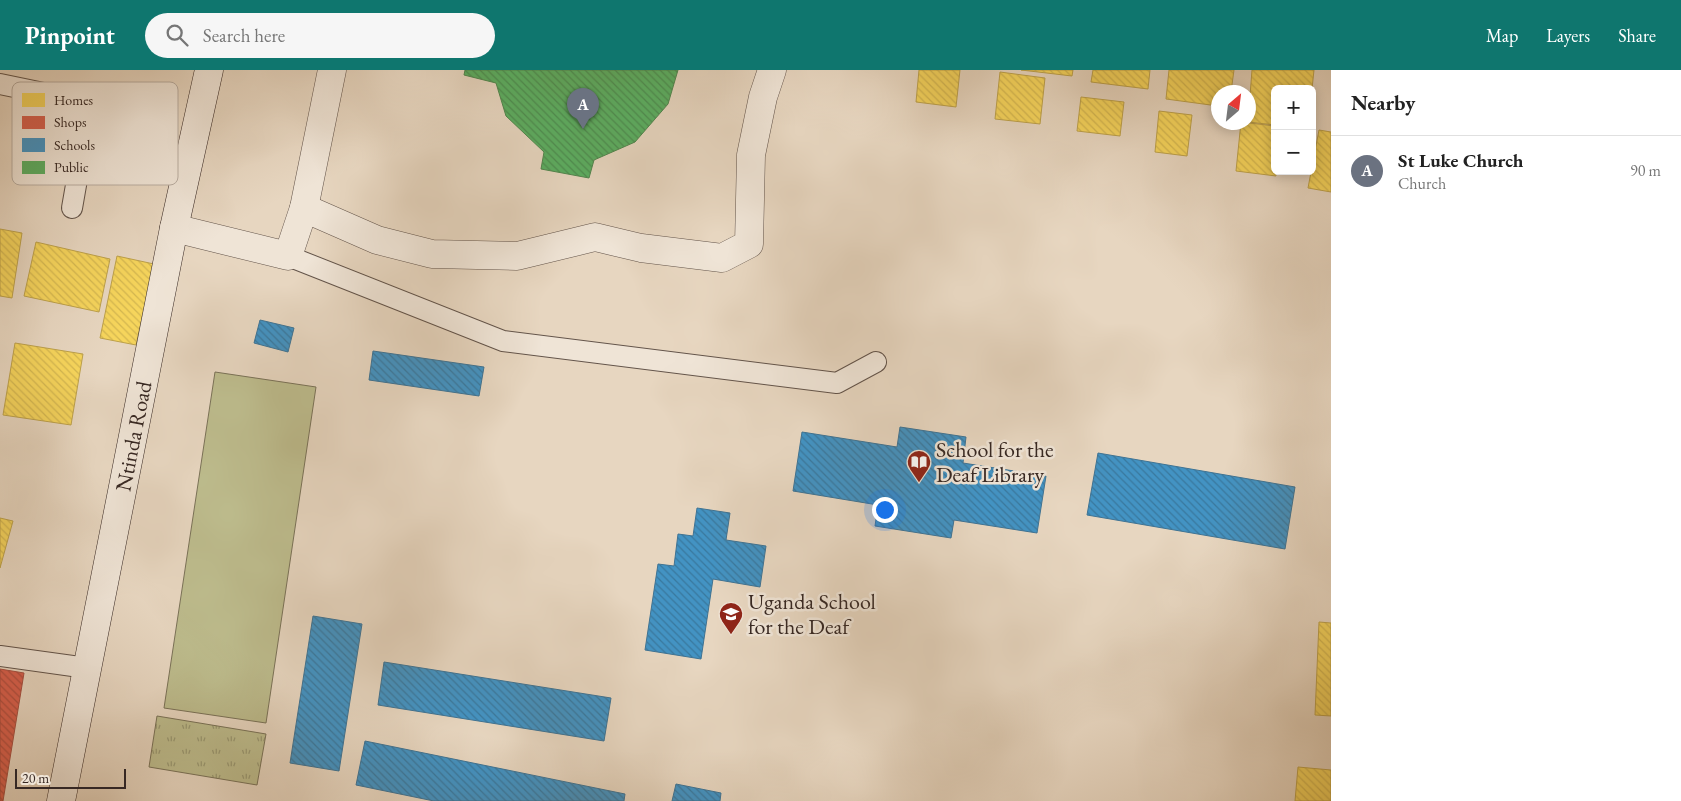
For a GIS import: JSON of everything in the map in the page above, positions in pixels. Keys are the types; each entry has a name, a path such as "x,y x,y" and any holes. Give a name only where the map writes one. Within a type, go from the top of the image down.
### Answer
{"street":[{"name":"Ntinda Road","path":"61,801 174,228 209,70"},
{"path":"174,228 288,256 304,208 332,70"},
{"path":"304,208 377,240 432,254 517,256 595,237 641,248 722,258 749,244 751,156 763,97 772,70"}],"lane":[{"path":"178,162 188,164"},
{"path":"72,208 76,185"},
{"path":"288,256 503,341 837,383 876,362"},
{"path":"0,656 87,668"}],"green space":[{"path":"215,372 316,387 266,723 164,708"},
{"path":"157,716 266,734 257,785 149,767"}],"building: Homes":[{"path":"919,70 960,70 956,107 916,102"},
{"path":"1021,70 1073,70 1072,76"},
{"path":"1093,70 1150,70 1148,89 1091,82"},
{"path":"1169,70 1234,70 1232,85 1211,85 1211,105 1166,99"},
{"path":"1252,70 1314,70 1312,85 1271,85 1271,125 1256,123 1256,85 1251,85"},
{"path":"1000,72 1045,78 1040,124 995,119"},
{"path":"1081,97 1124,102 1120,136 1077,131"},
{"path":"1159,111 1192,115 1187,156 1155,152"},
{"path":"1256,124 1271,126 1271,175 1276,176 1236,171 1240,130 1256,130"},
{"path":"1319,130 1331,132 1331,192 1308,188 1310,175 1316,175 1316,146"},
{"path":"0,229 22,233 12,298 0,296"},
{"path":"36,242 110,259 99,312 24,296"},
{"path":"117,256 154,264 136,345 100,338"},
{"path":"15,343 83,354 71,425 3,415"},
{"path":"0,518 13,521 0,568"},
{"path":"1319,622 1331,623 1331,716 1315,715"},
{"path":"1298,767 1331,770 1331,801 1295,801"}],"building: Shops":[{"path":"0,669 24,673 3,801 0,801"}],"building: Schools":[{"path":"260,320 294,328 288,352 254,343"},
{"path":"373,351 484,367 479,396 369,380"},
{"name":"School for the Deaf Library","path":"900,427 966,437 963,463 1046,476 1037,533 954,520 951,538 875,526 878,505 793,491 802,432 897,447"},
{"path":"1098,453 1295,487 1285,549 1087,515"},
{"path":"697,508 730,513 726,540 766,546 760,587 713,579 701,659 645,650 658,564 674,566 678,534 693,536"},
{"path":"313,616 362,624 339,771 290,763"},
{"path":"384,662 611,698 604,741 378,705"},
{"path":"365,741 625,794 624,801 434,801 356,785"},
{"path":"676,784 721,793 720,801 672,801"}],"building: Public":[{"path":"465,70 678,70 668,104 635,142 594,160 589,178 541,169 544,152 506,116 496,83 464,75"}],"place":[{"name":"St Luke Church","path":"583,129"},
{"name":"School for the Deaf Library","path":"919,483"},
{"name":"Uganda School for the Deaf","path":"731,635"}]}
